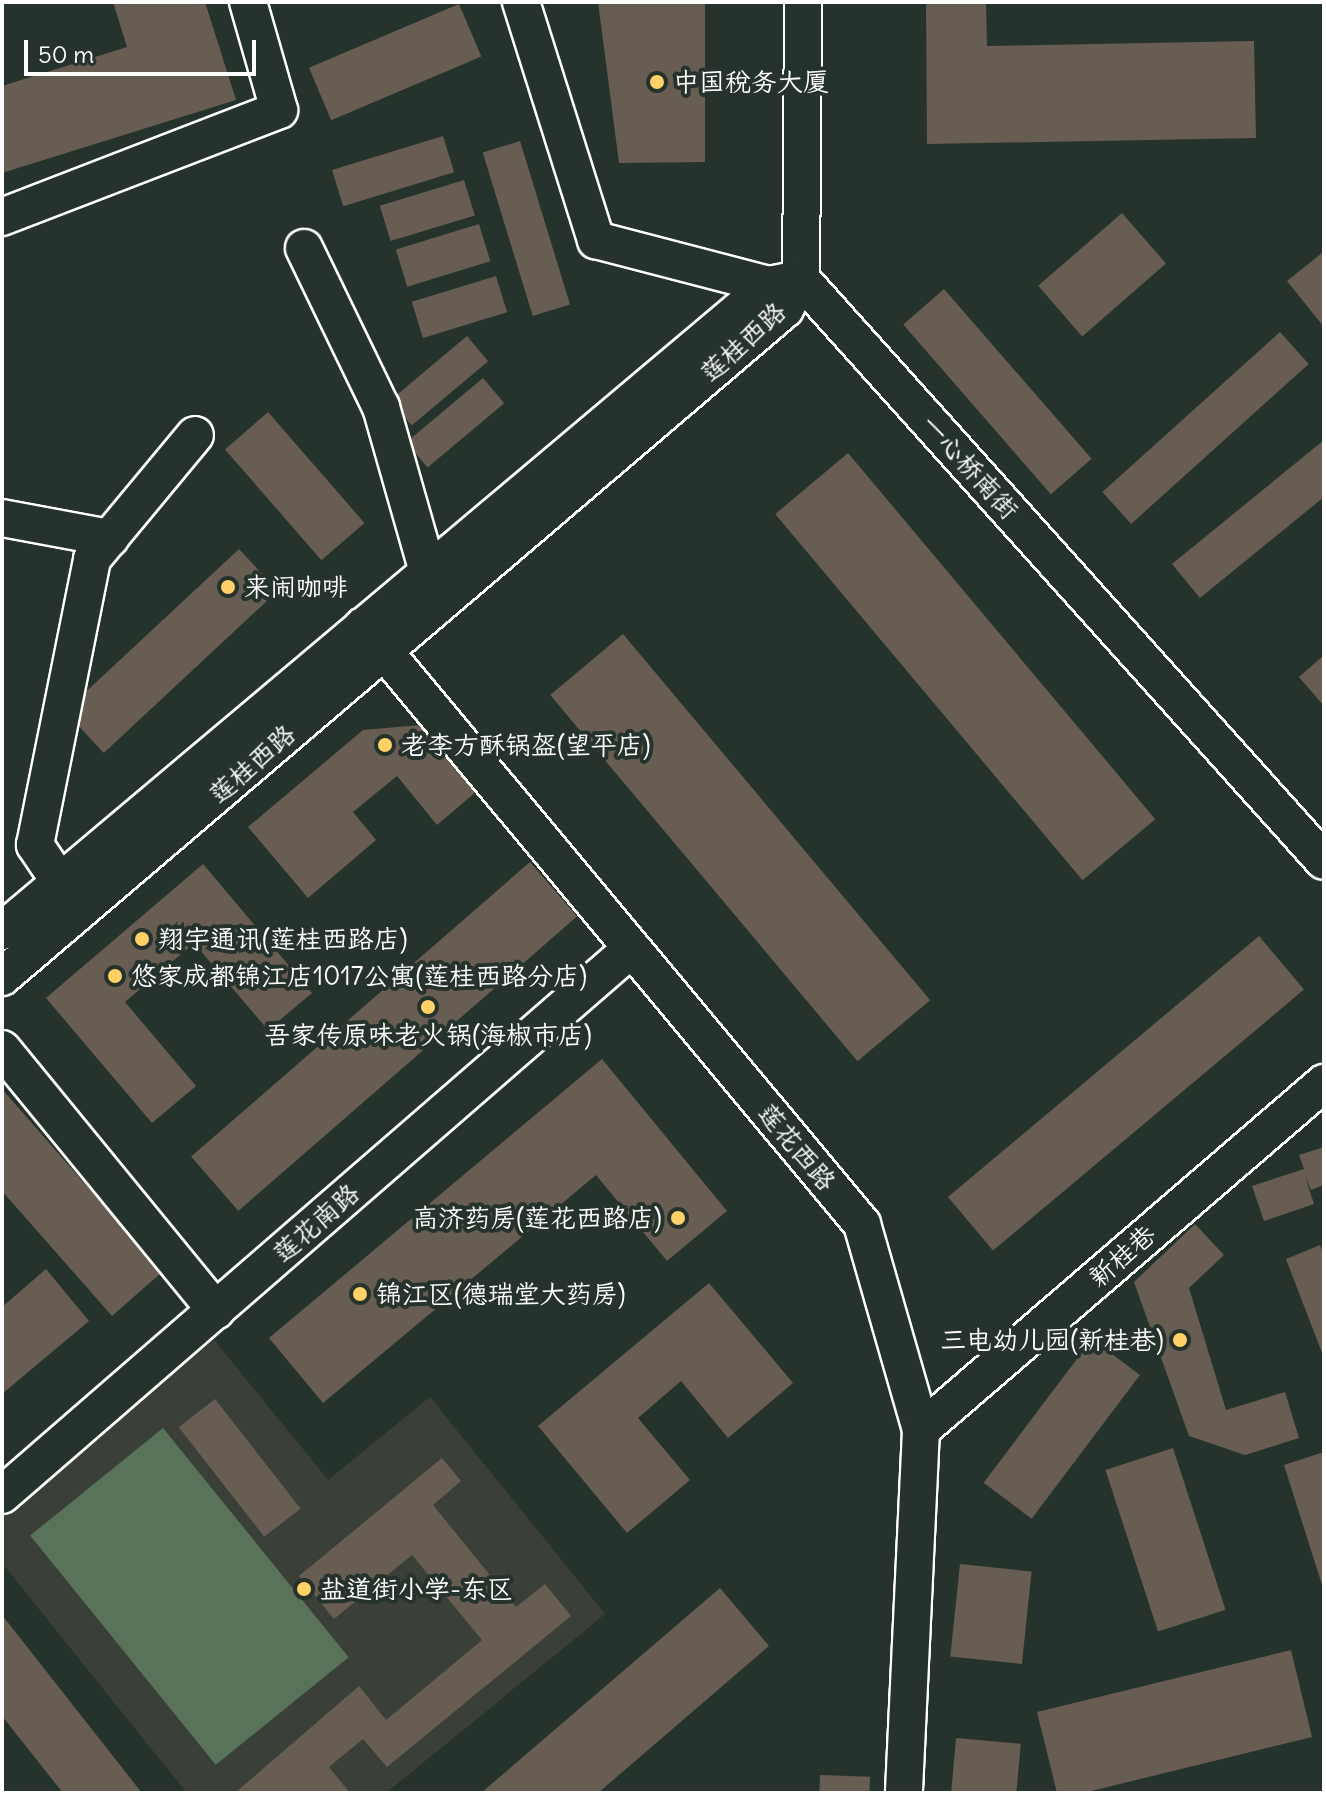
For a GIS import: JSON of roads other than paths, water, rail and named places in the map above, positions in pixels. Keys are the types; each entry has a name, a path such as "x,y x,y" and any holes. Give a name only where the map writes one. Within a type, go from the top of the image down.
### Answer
{"street":[{"path":"2,217 279,110 248,2"},
{"path":"521,2 596,240 785,282 803,2"},
{"path":"304,248 381,407 428,572"},
{"name":"莲桂西路","path":"2,977 373,639 428,572 785,282"},
{"name":"莲桂西路","path":"2,931 785,309 785,282"},
{"name":"一心桥南街","path":"785,282 1324,861"},
{"path":"60,882 35,845 92,559 195,435"},
{"path":"2,518 110,538"},
{"name":"莲花西路","path":"373,639 862,1224 921,1430 904,1793"},
{"name":"莲花南路","path":"2,1495 630,950"},
{"path":"2,1049 216,1310"},
{"name":"新桂巷","path":"921,1430 1324,1083"}],"place":[{"name":"中国税务大厦","path":"657,82"},
{"name":"来闹咖啡","path":"228,587"},
{"name":"老李方酥锅盔(望平店)","path":"385,745"},
{"name":"翔宇通讯(莲桂西路店)","path":"142,939"},
{"name":"悠家成都锦江店1017公寓(莲桂西路分店)","path":"115,976"},
{"name":"吾家传原味老火锅(海椒市店)","path":"428,1007"},
{"name":"高济药房(莲花西路店)","path":"678,1218"},
{"name":"锦江区(德瑞堂大药房)","path":"360,1294"},
{"name":"三电幼儿园(新桂巷)","path":"1180,1340"},
{"name":"盐道街小学-东区","path":"304,1589"}]}
